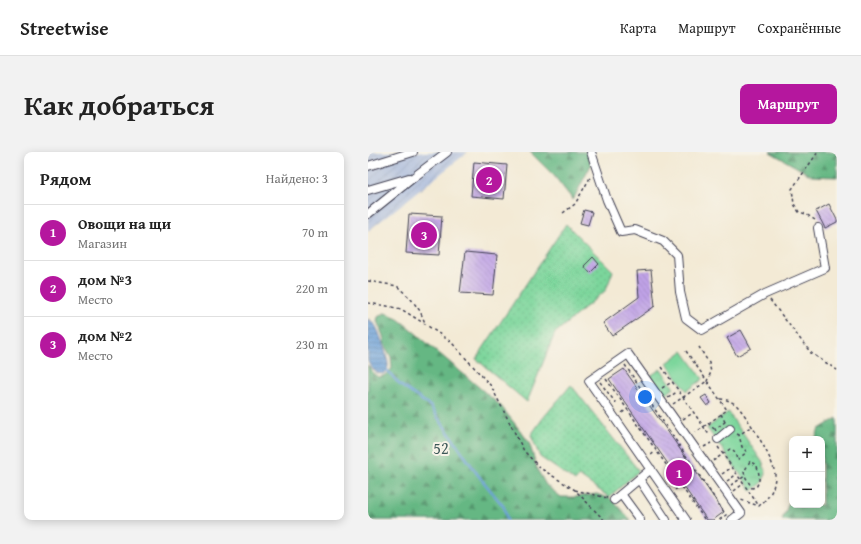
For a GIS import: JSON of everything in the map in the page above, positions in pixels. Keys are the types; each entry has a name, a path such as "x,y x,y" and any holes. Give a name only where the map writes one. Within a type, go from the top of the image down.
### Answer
{"lane":[{"path":"368,166 414,152"},
{"path":"368,214 447,152"},
{"path":"591,152 606,200 621,232 635,230 663,241 677,255 680,292 686,318 702,330 765,294 825,268 818,228"},
{"path":"368,190 414,177"},
{"path":"686,520 590,380 628,354 741,513 732,520"},
{"path":"718,438 727,425"},
{"path":"640,520 618,497 651,469"},
{"path":"639,479 666,520"}],"path":[{"path":"818,152 792,189 794,204 799,212 806,214 815,220 818,228"},
{"path":"563,213 575,204 595,167"},
{"path":"368,281 397,286 411,299 420,311 425,324"},
{"path":"765,294 811,353 837,370"},
{"path":"368,303 401,309 451,342 491,386 524,451 540,468 575,490 604,520"},
{"path":"658,415 707,381 711,372 709,363 699,348"},
{"path":"678,444 727,410 686,351"},
{"path":"623,362 726,515 719,520"},
{"path":"601,372 705,520"},
{"path":"720,399 726,399 735,404 747,419 772,462 776,475 772,492 759,506 726,492 745,476"},
{"path":"622,412 627,409"},
{"path":"721,414 727,425"},
{"path":"708,423 715,429"},
{"path":"707,465 730,449 735,452 737,460 747,452 742,447 739,435"},
{"path":"651,455 656,451"},
{"path":"750,461 757,466 760,479 759,483 756,487 752,488 745,476 744,472 750,461"},
{"path":"675,490 680,485"},
{"path":"575,490 618,497"}],"shaded area":[{"path":"368,152 468,152 368,231"}],"green space":[{"path":"530,152 587,152 591,165 573,200 555,177"},
{"path":"770,152 837,152 837,177 812,176"},
{"path":"566,224 613,271 606,290 555,333 527,402 476,359"},
{"name":"52","path":"384,313 393,316 406,325 501,406 529,442 538,471 546,485 561,497 597,494 607,498 609,497 631,520 368,520 368,365 378,377 386,374 392,368 391,357 385,346 377,321 378,317"},
{"path":"683,351 703,379 687,391 667,363"},
{"path":"661,369 674,388 664,396 650,376"},
{"path":"571,385 639,471 609,497 579,476 575,481 540,457 531,435 543,418"},
{"path":"728,412 763,463 766,474 761,484 752,491 707,428"},
{"path":"837,418 837,520 782,520 789,502 789,508 825,508 825,436 816,436 819,429"}],"water":[{"path":"368,319 377,328 388,363 386,371 381,374 374,371 368,360"}],"building":[{"path":"474,162 507,165 504,199 471,196"},
{"path":"829,204 837,222 825,228 816,211"},
{"path":"584,210 592,212 588,225 580,223"},
{"path":"409,214 442,216 439,255 406,253"},
{"path":"465,252 497,255 493,295 460,293"},
{"path":"593,257 599,264 590,273 584,266"},
{"path":"651,270 655,306 612,336 603,323 639,297 637,271"},
{"path":"741,330 751,348 737,356 727,338"},
{"path":"624,369 724,512 713,520 707,520 609,379"},
{"path":"706,395 711,403 707,406 701,398"}],"waterway":[{"path":"387,370 400,385 430,406 478,475 504,507 507,520"}],"place":[{"name":"дом №3","path":"489,180"},
{"name":"дом №2","path":"424,235"},
{"name":"Овощи на щи","path":"679,473"}]}
